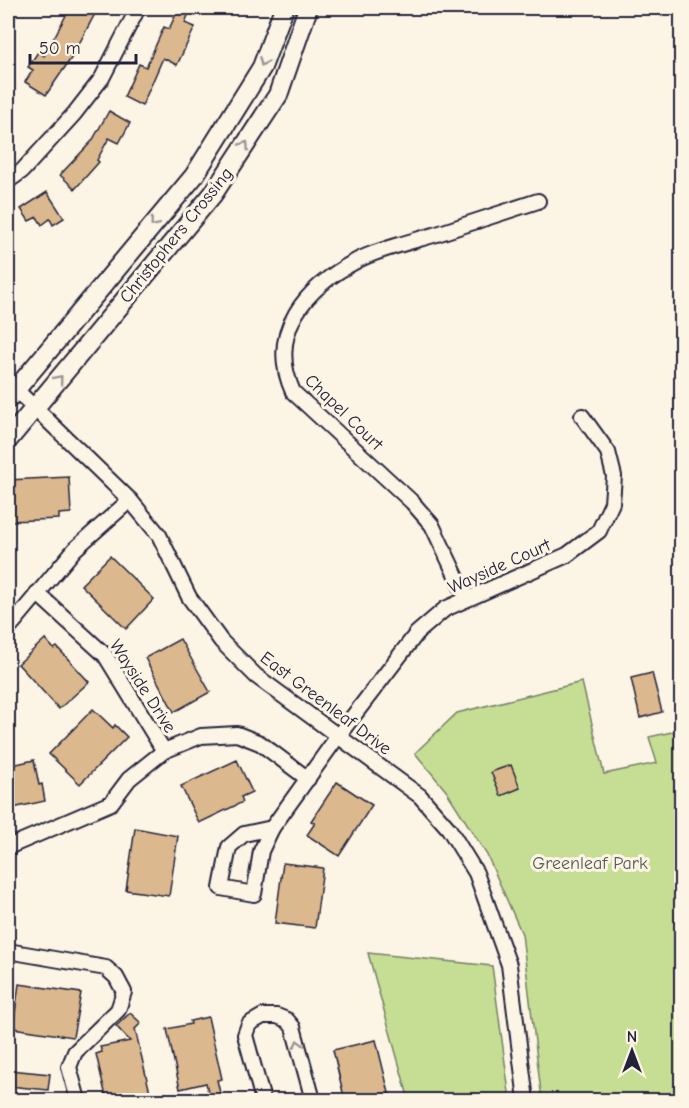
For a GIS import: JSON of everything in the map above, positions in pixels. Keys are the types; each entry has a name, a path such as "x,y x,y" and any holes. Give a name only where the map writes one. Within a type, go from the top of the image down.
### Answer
{"street":[{"path":"8,180 22,171 74,114 102,78 138,8"},
{"name":"Christophers Crossing","path":"10,390 194,176 262,67 284,8"},
{"name":"Christophers Crossing","path":"8,440 213,194 278,95 308,8"},
{"name":"Chapel Court","path":"467,600 432,525 419,510 293,392 286,377 285,352 289,323 317,286 359,259 538,201"},
{"name":"East Greenleaf Drive","path":"10,390 35,406 130,500 159,536 189,597 221,641 256,676 420,796 449,829 476,873 509,965 526,1101"},
{"name":"Wayside Court","path":"273,828 244,834 229,847 221,888 254,894 261,851 273,828 338,736 417,633 445,609 567,555 599,531 612,503 614,476 608,452 582,416"},
{"path":"8,629 75,549 130,500"},
{"name":"Wayside Drive","path":"37,593 105,655 164,752"},
{"path":"8,847 111,803 129,778 164,752 201,736 237,734 260,743 308,779"},
{"path":"8,951 106,968 116,977 124,992 118,1010 75,1052 69,1067 78,1101"},
{"path":"263,1101 245,1035 249,1024 263,1016 277,1016 287,1020 293,1027 313,1101"}],"green space":[{"name":"Greenleaf Park","path":"582,682 604,774 657,763 649,737 681,730 681,1100 542,1100 522,934 487,855 447,792 415,753 457,713"},
{"path":"368,953 492,966 510,1100 409,1100"}],"building":[{"path":"70,8 98,8 72,57 46,95 25,82 33,70 28,67 38,52 44,56"},
{"path":"179,8 191,8 185,23 195,27 177,65 163,58 142,106 124,97 139,64 146,67 164,27 169,29"},
{"path":"109,111 130,123 119,143 109,138 97,160 99,162 75,189 60,175 92,141"},
{"path":"47,192 64,218 53,225 50,219 42,225 37,217 29,221 21,209"},
{"path":"69,477 71,513 59,514 59,519 10,521 8,480"},
{"path":"110,556 154,599 126,629 81,585"},
{"path":"45,639 54,649 57,647 89,682 59,709 18,664"},
{"path":"180,639 210,692 174,712 145,658"},
{"path":"652,673 662,712 640,718 631,678"},
{"path":"93,709 113,728 115,725 127,737 80,784 49,754"},
{"path":"34,760 45,801 8,809 8,766"},
{"path":"237,760 252,792 241,797 243,802 199,823 181,786"},
{"path":"511,765 520,788 501,796 491,772"},
{"path":"337,782 372,805 339,856 307,835 315,823 311,821"},
{"path":"135,828 178,836 169,896 126,890"},
{"path":"283,863 323,868 315,928 275,923"},
{"path":"19,984 81,993 73,1037 13,1028"},
{"path":"130,1013 141,1023 135,1029 152,1101 107,1101 96,1054 102,1052 100,1047 130,1041 116,1026"},
{"path":"208,1017 222,1079 217,1080 222,1101 210,1101 206,1083 180,1089 167,1029 191,1024 190,1021"},
{"path":"376,1040 391,1101 345,1101 333,1050"},
{"path":"10,1070 50,1074 48,1090 9,1086"}]}
